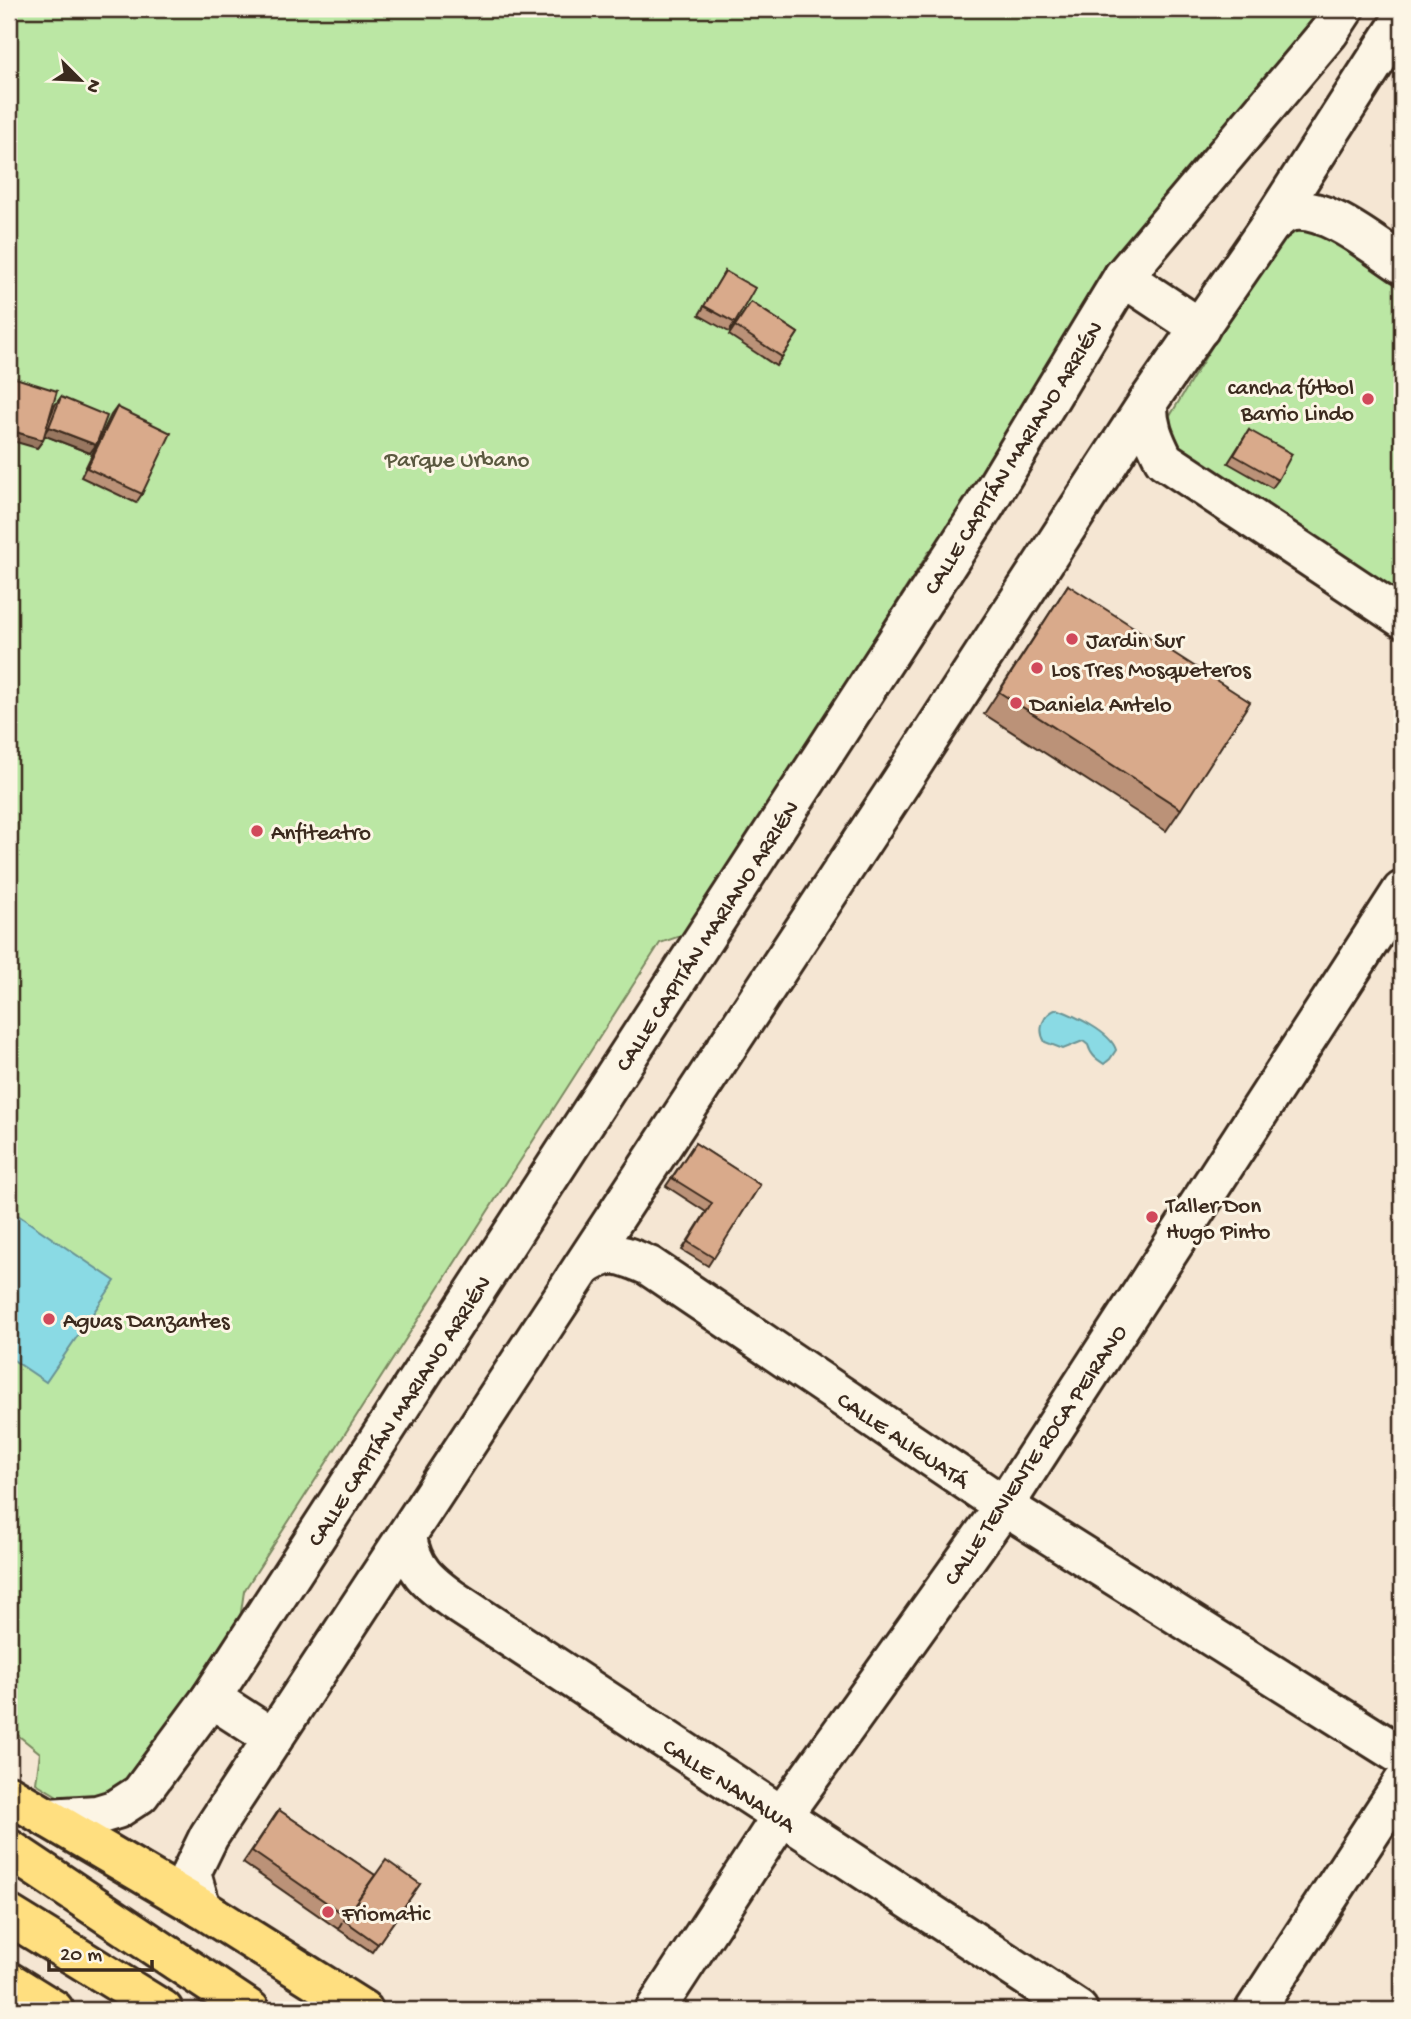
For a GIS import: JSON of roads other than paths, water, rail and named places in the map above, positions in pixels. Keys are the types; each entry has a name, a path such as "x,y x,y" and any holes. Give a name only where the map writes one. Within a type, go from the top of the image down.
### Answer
{"main road":[{"path":"9,1795 201,1908 363,2010"},
{"path":"9,1849 250,2010"},
{"path":"9,1915 163,2010"},
{"path":"9,1982 54,2010"}],"street":[{"name":"CALLE CAPITÁN MARIANO ARRIÉN","path":"48,1818 97,1815 117,1809 140,1794 211,1698 984,507 1123,278 1329,32 1344,9"},
{"path":"201,1908 191,1873 209,1836 1147,402 1271,224 1402,20"},
{"path":"1271,224 1288,212 1313,211 1334,220 1402,264"},
{"path":"1123,278 1200,328"},
{"path":"1147,402 1147,419 1152,437 1164,460 1402,618"},
{"name":"CALLE TENIENTE ROCA PEIRANO","path":"655,2010 780,1817 1004,1506 1402,891"},
{"name":"CALLE ALIGUATÁ","path":"583,1268 598,1256 623,1255 649,1266 1004,1506 1402,1756"},
{"name":"CALLE NANAWA","path":"407,1536 410,1555 421,1573 444,1594 780,1817 1078,2010"},
{"path":"211,1698 273,1738"},
{"path":"1255,2010 1402,1784"}],"water":[{"path":"1057,1009 1091,1025 1107,1037 1116,1050 1110,1059 1104,1064 1083,1041 1063,1049 1045,1042 1043,1023 1048,1014"},
{"name":"Aguas Danzantes","path":"9,1209 115,1281 46,1382 9,1357"}],"place":[{"name":"cancha fútbol Barrio Lindo","path":"1368,399"},
{"name":"Jardin Sur","path":"1072,639"},
{"name":"Los Tres Mosqueteros","path":"1037,668"},
{"name":"Daniela Antelo","path":"1016,703"},
{"name":"Anfiteatro","path":"257,831"},
{"name":"Taller Don Hugo Pinto","path":"1152,1217"},
{"name":"Aguas Danzantes","path":"49,1319"},
{"name":"Friomatic","path":"328,1912"}],"park label":[{"name":"Parque Urbano","path":"457,458"}]}
